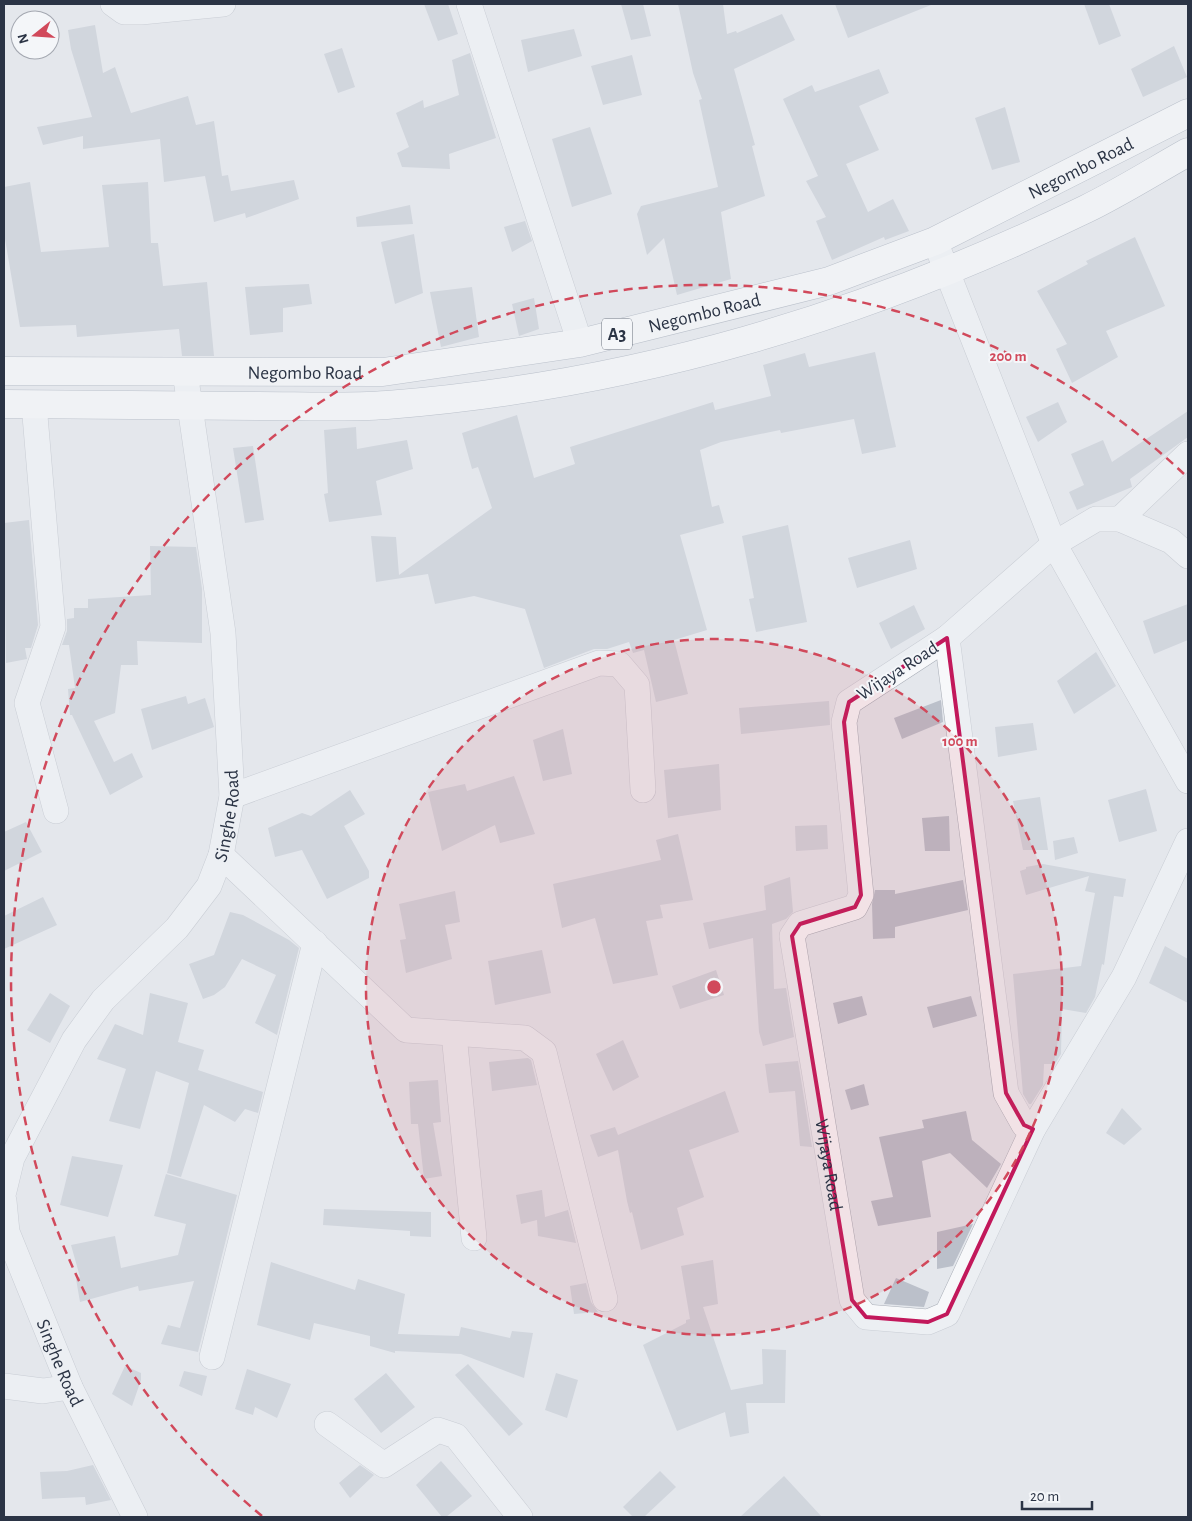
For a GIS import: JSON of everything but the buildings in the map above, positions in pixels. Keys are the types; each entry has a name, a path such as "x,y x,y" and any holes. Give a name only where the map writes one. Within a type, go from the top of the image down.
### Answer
{"highway":[{"name":"Negombo Road","path":"4,372 383,372 580,343 829,281 935,241 1188,113"},
{"name":"Negombo Road","path":"4,404 189,406 384,405 490,394 589,378 680,359 752,340 823,318 948,272 1089,208 1188,152"}],"street":[{"path":"113,4 124,12 141,12 223,4"},
{"path":"468,4 580,343"},
{"path":"935,241 1054,544 1188,781"},
{"name":"Singhe Road","path":"4,1191 12,1158 74,1040 103,1000 177,928 209,886 221,855 232,796 223,633 185,372"},
{"path":"34,404 53,627 27,703 56,810"},
{"path":"1188,454 1120,519 1171,541 1188,556"},
{"name":"Wijaya Road","path":"1120,519 1096,519 1054,544 947,638 849,702 844,722 861,895 855,907 800,924 792,936 852,1300 866,1317 928,1322 947,1314 1033,1129 1124,978 1188,841"},
{"path":"947,638 1006,1094 1024,1125 1033,1129"},
{"path":"232,796 599,662 619,664 637,686 643,790"},
{"path":"221,855 406,1030 525,1038 544,1052 605,1299"},
{"path":"212,1357 315,943"},
{"path":"454,1034 474,1238"},
{"name":"Singhe Road","path":"4,1201 7,1232 70,1387 135,1517"},
{"path":"4,1386 43,1391 70,1387"},
{"path":"327,1424 384,1465 438,1430 456,1436 520,1517"}],"highlighted area":[{"path":"947,638 1006,1093 1024,1125 1033,1129 947,1314 928,1322 866,1317 852,1300 792,936 800,924 855,907 861,895 844,722 849,702"}]}
